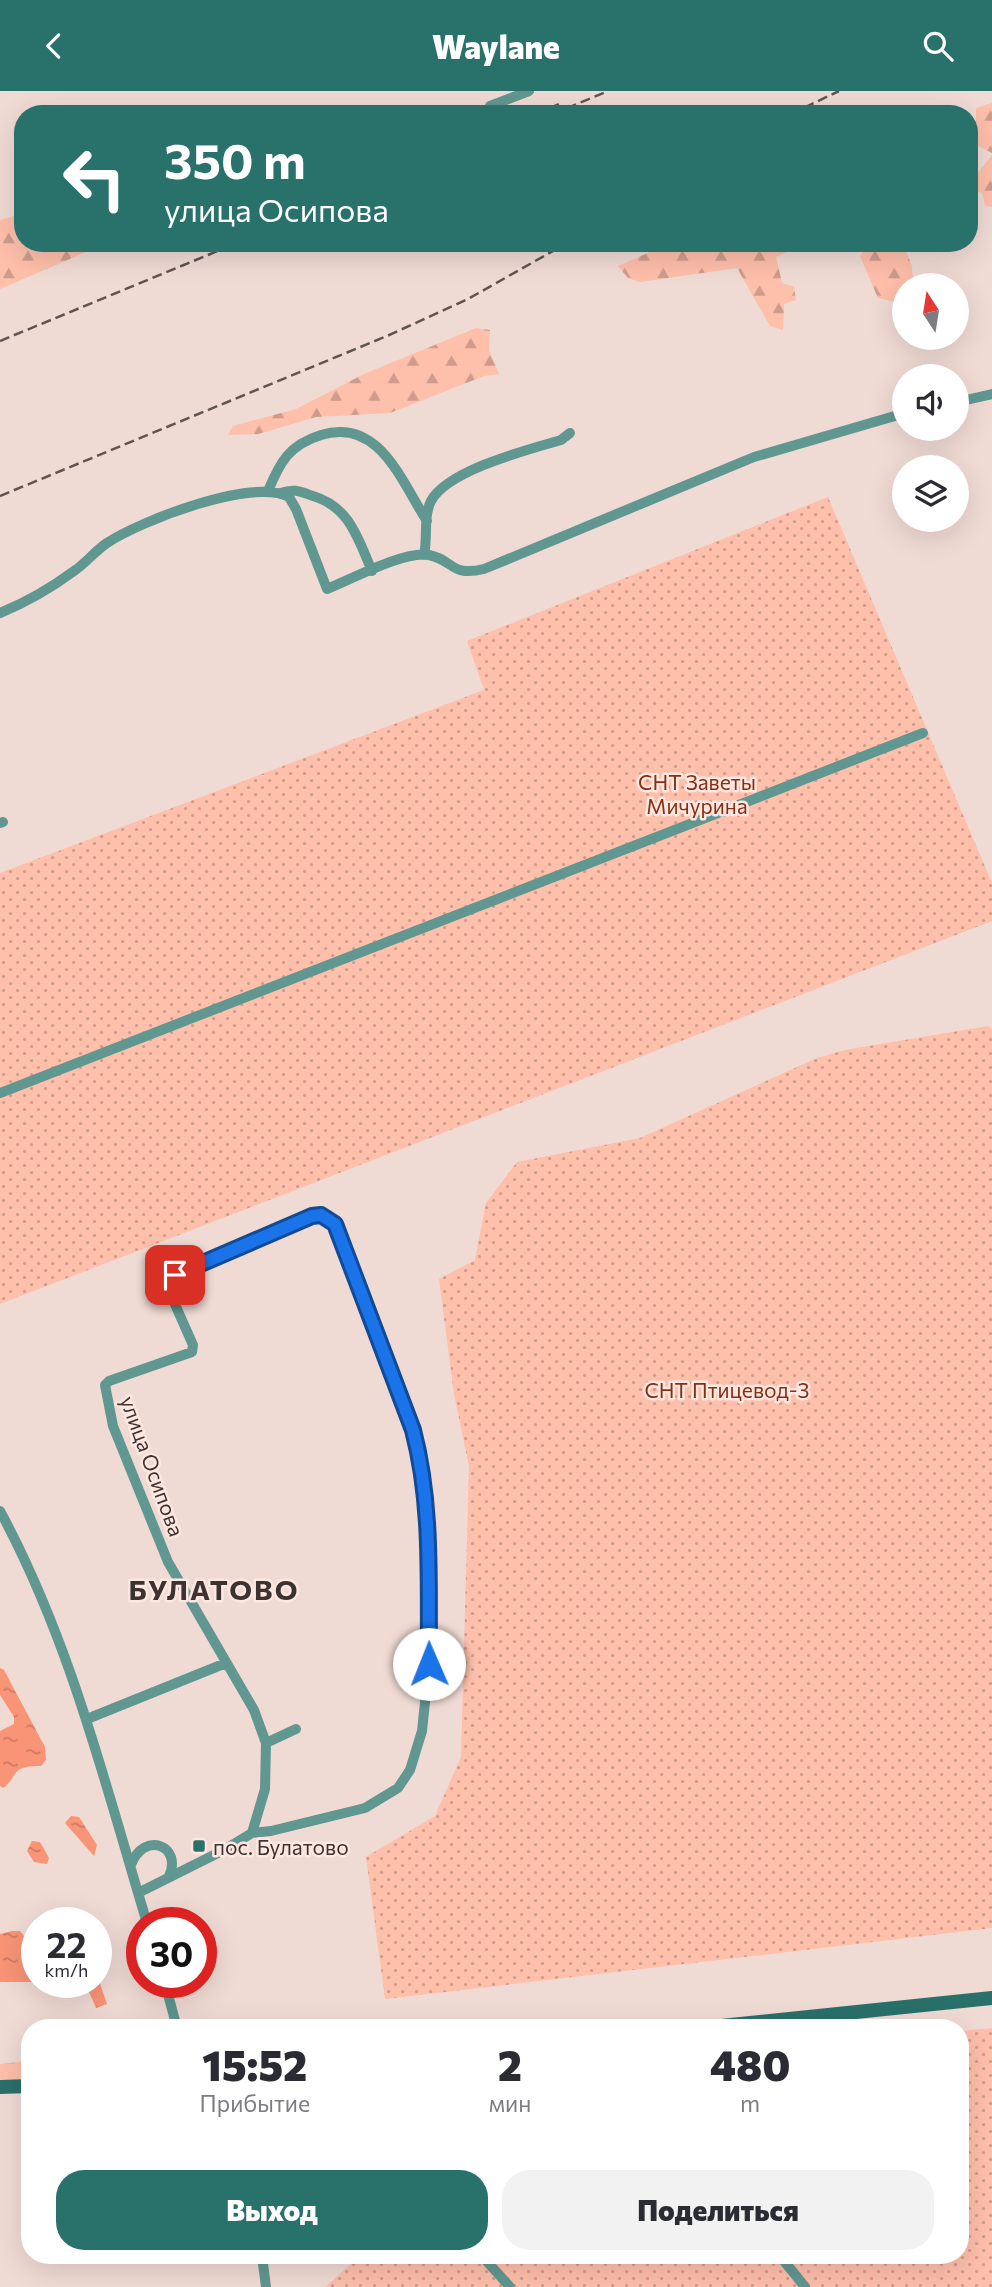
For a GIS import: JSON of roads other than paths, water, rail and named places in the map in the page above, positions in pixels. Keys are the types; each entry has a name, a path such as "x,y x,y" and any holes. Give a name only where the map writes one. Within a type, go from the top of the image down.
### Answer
{"main road":[{"path":"789,2019 992,1998"},
{"path":"0,2087 21,2086"}],"street":[{"path":"493,105 529,91"},
{"path":"969,399 992,394"},
{"path":"0,613 40,595 106,544 134,529 222,498 268,491 289,497 327,589 414,554 424,555 462,572 484,569 754,457 892,417"},
{"path":"268,491 285,454 313,437 345,430 377,446 427,521"},
{"path":"424,555 430,503 440,488 457,476 561,440 570,433"},
{"path":"281,493 296,490 322,498 346,514 372,571"},
{"path":"0,1093 923,733"},
{"name":"улица Осипова","path":"138,1893 224,1850 251,1833 271,1831 365,1808 387,1798 398,1788 410,1770 427,1703 428,1513 422,1463 413,1430 335,1224 321,1215 175,1275 166,1284 193,1345 192,1353 108,1381 105,1385 113,1426 168,1562 254,1710 267,1743 265,1789 251,1833"},
{"path":"0,1511 38,1596 87,1719 142,1907"},
{"path":"87,1719 226,1663"},
{"path":"267,1743 296,1729"},
{"path":"131,1865 136,1852 145,1845 156,1844 167,1849 172,1859 169,1876"},
{"path":"169,1998 175,2019"},
{"path":"263,2264 267,2287"},
{"path":"489,2264 510,2287"},
{"path":"786,2264 805,2287"}],"water":[{"path":"0,1668 4,1670 45,1747 46,1760 41,1766 19,1770 3,1788 0,1786 0,1731 14,1724 14,1717 0,1695"},
{"path":"71,1816 79,1817 97,1845 94,1856 65,1823"},
{"path":"32,1841 40,1842 49,1858 47,1864 34,1862 27,1851"},
{"path":"21,1932 21,1982 0,1982 0,1934"},
{"path":"92,1998 105,1998 107,2004 96,2008"}],"railway":[{"path":"575,105 608,91"},
{"path":"810,105 839,91"},
{"path":"0,341 215,252"},
{"path":"0,496 387,336 468,299 551,252"}],"place":[{"name":"пос. Булатово","path":"199,1846"}],"district":[{"name":"БУЛАТОВО","path":"214,1589"}],"park label":[{"name":"СНТ Заветы Мичурина","path":"697,793"},
{"name":"СНТ Птицевод-3","path":"727,1389"}]}
